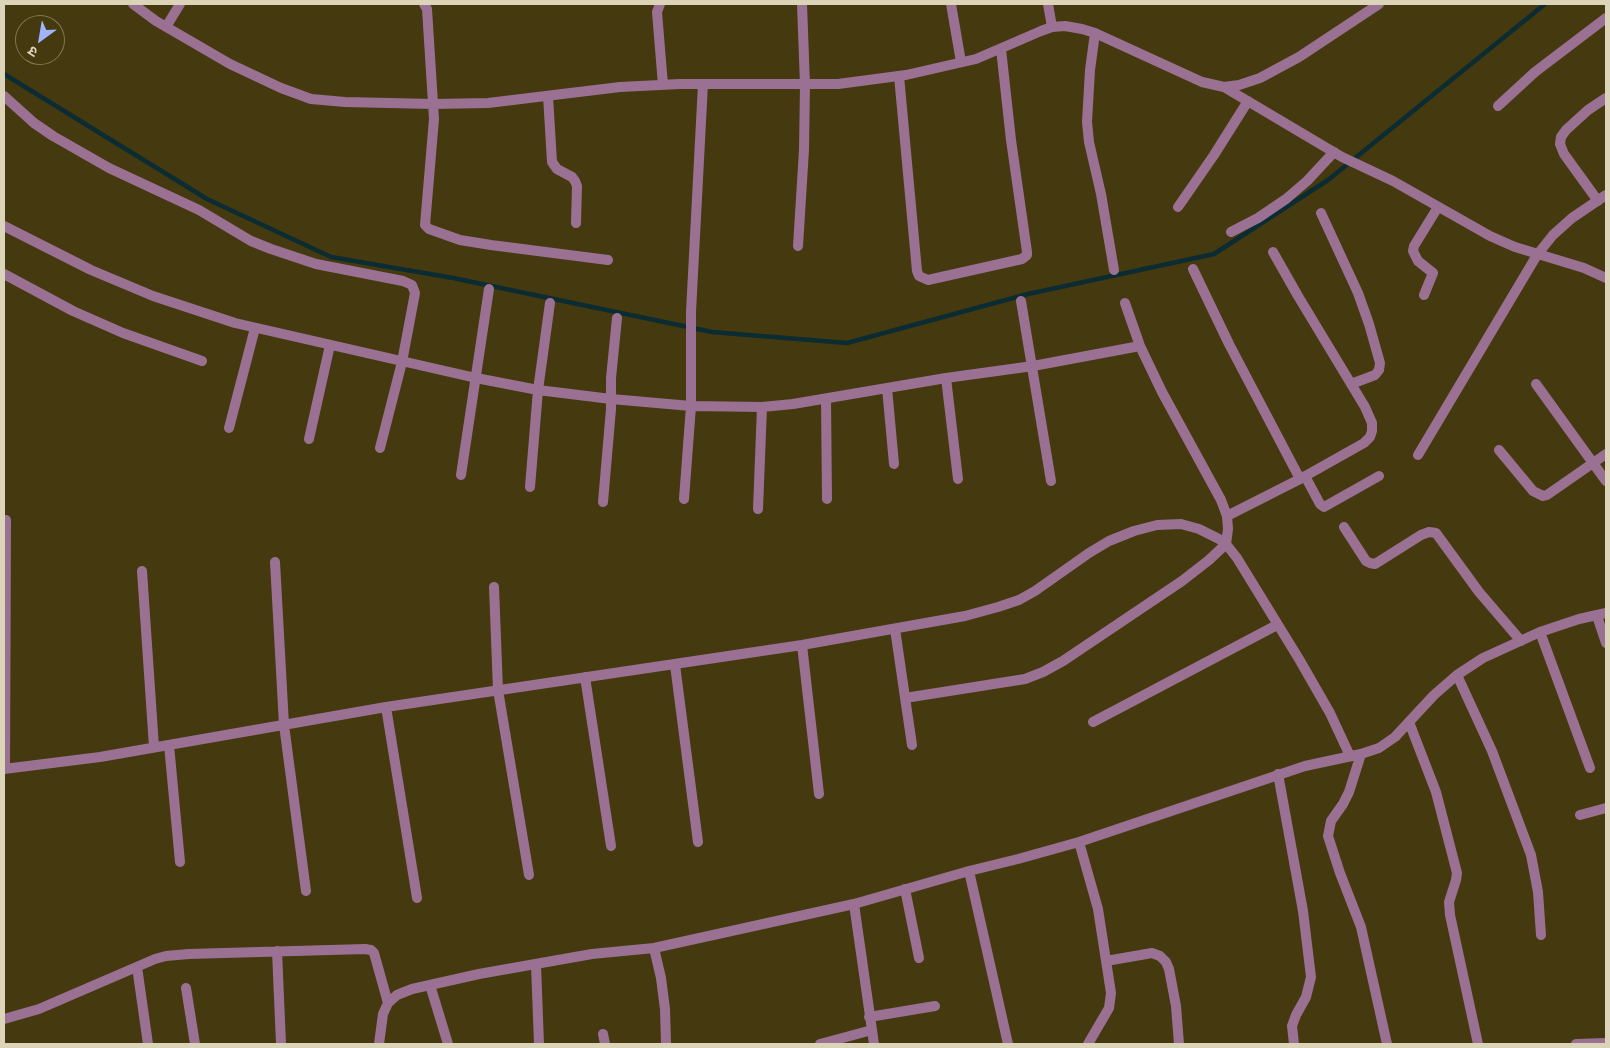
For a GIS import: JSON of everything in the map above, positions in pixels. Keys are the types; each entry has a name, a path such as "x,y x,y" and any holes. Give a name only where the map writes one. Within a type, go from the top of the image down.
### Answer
{"street":[{"path":"132,4 166,27 230,64 281,88 311,99 345,102 488,103 612,88 663,84 838,84 899,76 976,59 1052,27 1073,27 1094,33 1202,82 1224,87 1338,155 1393,181 1490,236 1538,255 1584,268 1606,278"},
{"path":"166,27 180,4"},
{"path":"424,4 427,9 434,119 425,225 429,229 460,240 608,260"},
{"path":"660,4 657,12 663,84"},
{"path":"798,246 805,85 802,4"},
{"path":"951,4 961,62"},
{"path":"1048,4 1052,27"},
{"path":"1224,87 1239,85 1260,78 1299,57 1379,4"},
{"path":"1498,106 1535,72 1606,18"},
{"path":"1094,33 1087,122 1089,142 1101,194 1114,270"},
{"path":"899,76 916,261 920,276 928,280 1022,259 1027,255 1027,252 1000,49"},
{"path":"684,499 690,406 690,331 703,84"},
{"path":"548,96 552,162 554,167 572,176 577,186 576,223"},
{"path":"1418,455 1538,255 1553,235 1572,218 1602,198 1564,154 1560,144 1561,137 1566,130 1588,110 1606,98"},
{"path":"5,101 53,136 109,168 199,210 251,241 316,264 403,281 412,285 415,293 402,362 380,448"},
{"path":"1178,207 1248,102"},
{"path":"1231,232 1258,218 1286,199 1338,155"},
{"path":"1424,295 1432,273 1418,261 1413,251 1414,246 1438,207"},
{"path":"1321,213 1358,293 1380,363 1379,370 1375,375 1351,384"},
{"path":"4,226 91,270 153,296 255,328 476,378 538,390 611,399 690,406 762,407 826,400 946,378 1033,366 1140,346"},
{"path":"1227,516 1302,478 1364,443 1370,437 1372,431 1372,422 1365,407 1273,252"},
{"path":"1194,269 1229,344 1302,478 1320,504 1324,507 1379,476"},
{"path":"4,274 73,311 123,333 202,361"},
{"path":"462,475 489,289"},
{"path":"1021,301 1050,480"},
{"path":"530,487 538,390 550,303"},
{"path":"905,698 1025,679 1043,672 1064,661 1182,581 1226,544 1227,516 1221,500 1170,407 1140,346 1125,303"},
{"path":"603,502 617,318"},
{"path":"229,428 255,328"},
{"path":"309,439 330,345"},
{"path":"946,378 958,478"},
{"path":"1536,384 1606,481"},
{"path":"887,388 894,464"},
{"path":"826,400 827,499"},
{"path":"758,509 762,407"},
{"path":"1499,450 1533,491 1543,496 1606,454"},
{"path":"6,520 4,769 100,757 386,707 802,646 973,614 998,608 1019,600 1109,541 1142,529 1181,524 1199,529 1226,544 1238,558 1330,713 1350,756"},
{"path":"1344,528 1370,564 1375,564 1421,535 1429,532 1436,533 1479,592 1521,641"},
{"path":"275,562 284,725 306,891"},
{"path":"142,571 154,748"},
{"path":"494,587 498,690 529,875"},
{"path":"379,1044 383,1014 388,1003 397,995 412,989 592,954 654,948 854,904 1079,842 1278,774 1379,748 1395,737 1434,695 1457,675 1483,658 1540,632 1579,619 1601,615 1606,643"},
{"path":"1093,722 1277,625"},
{"path":"895,629 912,745"},
{"path":"1540,632 1590,768"},
{"path":"802,646 819,794"},
{"path":"676,665 698,842"},
{"path":"1457,675 1492,751 1531,856 1538,892 1541,935"},
{"path":"586,677 611,846"},
{"path":"386,707 417,898"},
{"path":"1409,722 1436,792 1456,873 1450,902 1450,915 1478,1044"},
{"path":"169,745 180,862"},
{"path":"1361,754 1349,792 1331,821 1328,836 1361,927 1387,1044"},
{"path":"1278,774 1310,953 1311,978 1306,997 1292,1026 1294,1044"},
{"path":"1580,815 1606,808"},
{"path":"1079,842 1098,909 1110,993 1109,1008 1088,1044"},
{"path":"969,871 1008,1044"},
{"path":"905,890 919,958"},
{"path":"854,904 874,1044"},
{"path":"654,948 661,978 665,1009 666,1044"},
{"path":"4,1019 39,1009 166,956 277,951 371,950 374,953 388,1003"},
{"path":"277,951 281,1044"},
{"path":"1106,956 1152,952 1166,962 1176,1006 1179,1044"},
{"path":"536,964 539,1044"},
{"path":"137,967 148,1044"},
{"path":"430,985 448,1044"},
{"path":"186,988 195,1044"},
{"path":"869,1017 935,1006"},
{"path":"820,1044 872,1030"},
{"path":"1576,1044 1606,1043"}],"waterway":[{"path":"4,74 207,199 331,257 453,278 712,332 847,343 1028,294 1214,254 1328,180 1545,4"}]}
